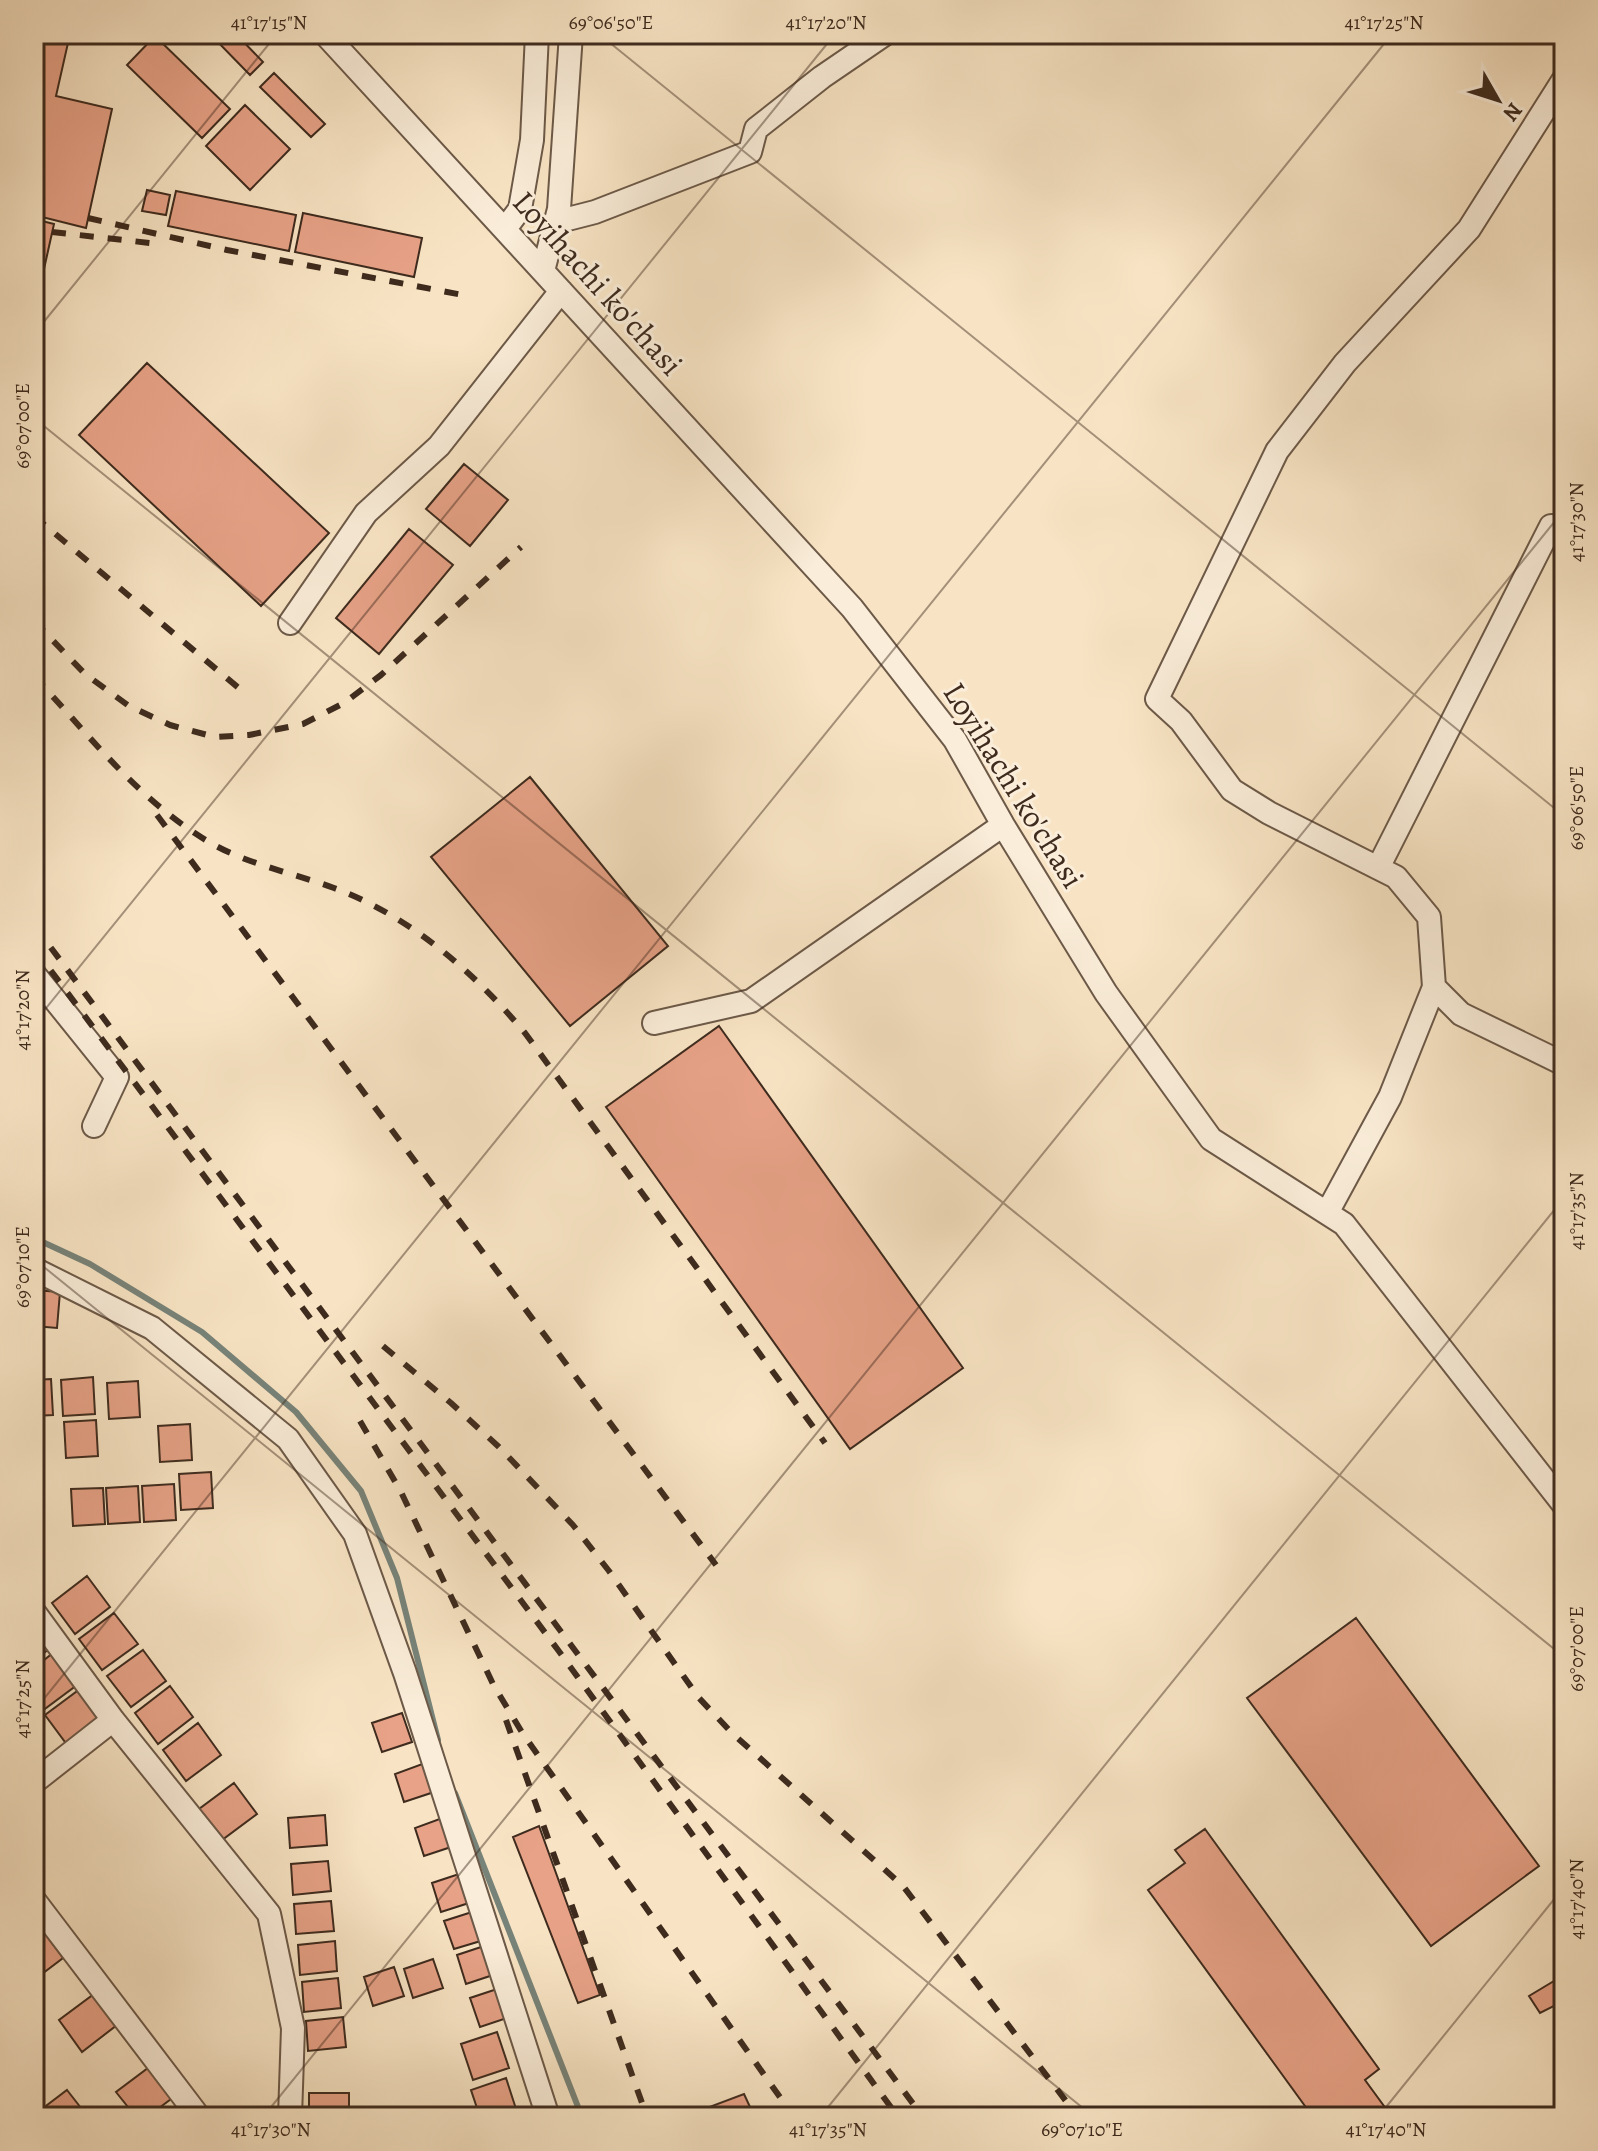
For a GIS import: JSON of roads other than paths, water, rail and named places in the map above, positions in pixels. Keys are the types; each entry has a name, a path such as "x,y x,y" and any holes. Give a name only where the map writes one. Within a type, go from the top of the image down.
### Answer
{"street":[{"name":"Loyihachi ko'chasi","path":"325,34 852,608 955,740 1106,993 1211,1139 1344,1224 1564,1505"},
{"path":"505,229 520,209 532,140 537,34"},
{"path":"543,271 559,209 571,34"},
{"path":"556,222 595,212 750,152 756,129 822,77 885,34"},
{"path":"1327,1213 1390,1097 1434,987 1429,917 1396,877 1269,813 1232,790 1181,721 1157,699 1277,451 1345,363 1469,229 1564,79"},
{"path":"290,623 366,513 439,446 561,291"},
{"path":"1378,868 1551,526"},
{"path":"654,1023 751,1001 1003,825"},
{"path":"34,974 117,1077 94,1126"},
{"path":"1434,987 1461,1014 1564,1064"},
{"path":"34,1269 152,1328 288,1439 355,1534 405,1673 548,2117"},
{"path":"34,1612 113,1720 269,1914 293,2028 290,2117"},
{"path":"34,1782 113,1720"},
{"path":"34,1900 199,2117"}],"waterway":[{"path":"34,1238 90,1264 202,1332 296,1412 361,1491 397,1578 438,1740"},
{"path":"455,1793 582,2117"}],"railway":[{"path":"88,218 227,250 468,296"},
{"path":"52,232 159,244"},
{"path":"34,516 247,695"},
{"path":"34,621 85,674 129,706 170,725 215,737 249,735 303,724 344,703 381,675 521,547"},
{"path":"34,676 137,787 183,825 223,850 334,888 389,914 439,948 484,989 525,1033 825,1443"},
{"path":"157,815 716,1565"},
{"path":"34,925 923,2117"},
{"path":"34,948 558,1650 898,2117"},
{"path":"383,1346 499,1447 573,1525 699,1698 732,1733 903,1886 1078,2117"},
{"path":"360,1421 401,1492 494,1686 523,1734 794,2117"},
{"path":"506,1720 647,2117"}]}
